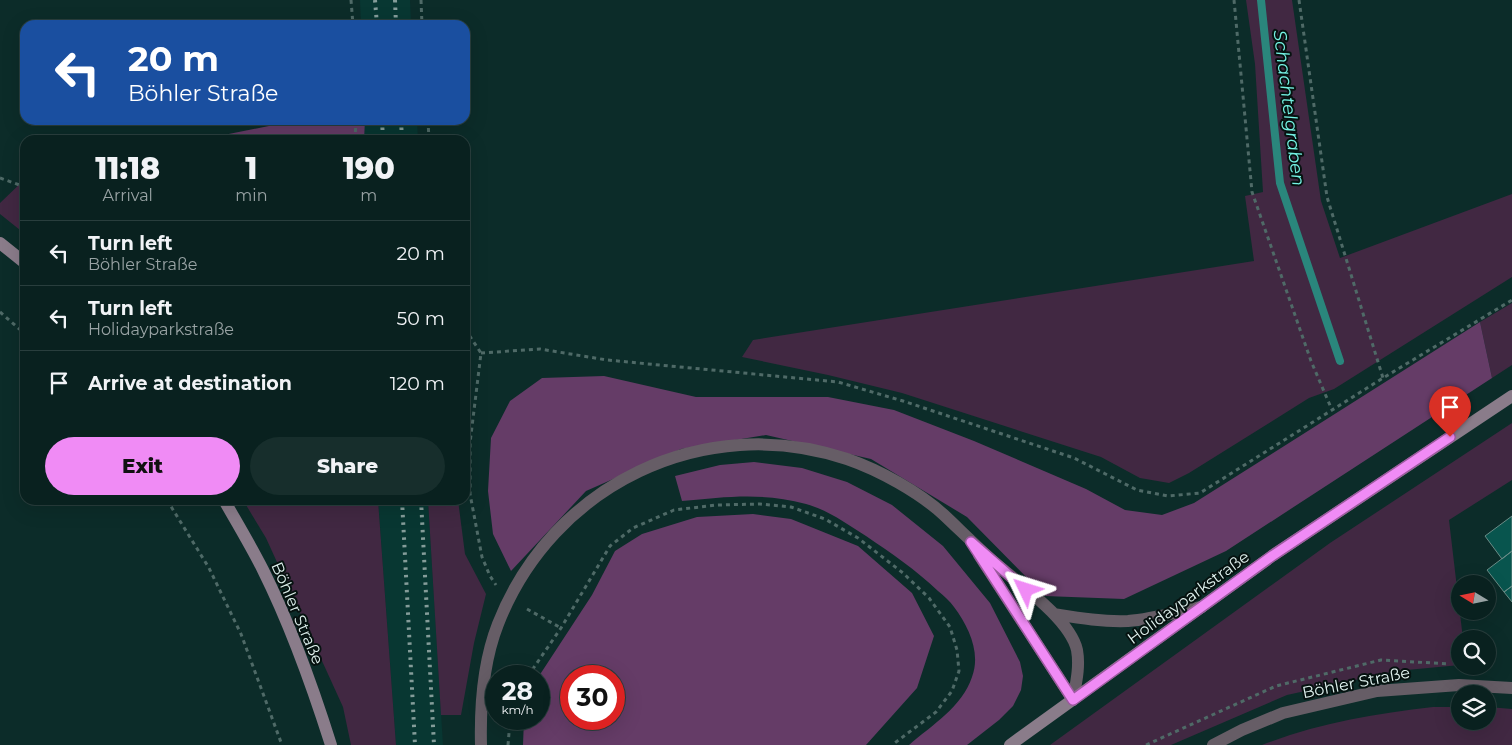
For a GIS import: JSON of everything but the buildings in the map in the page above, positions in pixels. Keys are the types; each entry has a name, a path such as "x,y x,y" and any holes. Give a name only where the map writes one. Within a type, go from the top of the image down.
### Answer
{"main road":[{"path":"0,243 20,259"},
{"name":"Holidayparkstraße","path":"1010,745 1272,556 1512,396"},
{"name":"Böhler Straße","path":"227,505 263,569 284,615 318,704 331,745"}],"street":[{"path":"481,745 483,690 488,659 497,626 515,586 554,533 574,513 605,489 661,462 692,452 721,446 783,445 814,450 847,459 876,471 907,488 943,514 971,542 1054,614 1068,632 1076,648 1078,676 1073,700"},
{"path":"971,542 1073,700"},
{"path":"1054,614 1085,620 1129,621 1202,607"},
{"name":"Böhler Straße","path":"1213,745 1242,730 1283,713 1377,692 1423,686 1459,685 1512,688"}],"path":[{"path":"351,0 353,20"},
{"path":"421,0 422,20"},
{"path":"1234,0 1252,192 1311,361 1332,410"},
{"path":"1299,0 1327,197 1382,378"},
{"path":"0,178 20,185"},
{"path":"481,353 540,349 607,360 838,382 903,401 1074,458 1137,490 1168,496 1200,493 1382,378 1512,300"},
{"path":"0,312 20,330"},
{"path":"470,336 481,353 470,443 470,494 482,557 490,576 509,599 561,628"},
{"path":"536,665 561,628 610,546 633,528 674,510 717,505 760,504 791,507 825,519 858,538 904,573 929,598 950,627 957,650 959,671 952,691 936,712 892,745"},
{"path":"170,505 209,568 241,634 282,745"},
{"path":"508,745 509,730"}],"shaded area":[{"path":"360,0 410,0 411,20 361,20"},
{"path":"1246,0 1292,0 1321,201 1340,258 1512,194 1512,277 1334,389 1309,398 1189,473 1169,483 1140,478 1101,457 902,393 742,357 753,340 1254,261 1245,196 1263,192 1255,64"},
{"path":"274,125 365,125 364,135 224,135"},
{"path":"360,125 417,125 418,135 360,135"},
{"path":"20,184 20,230 0,214 0,203"},
{"path":"1512,303 1512,365 1492,378 1480,322"},
{"path":"1480,322 1492,378 1226,551 1124,599 1045,596 967,517 871,459 766,435 681,449 586,491 511,571 493,534 488,491 491,438 510,401 542,378 604,376 696,397 828,397 894,410 974,441 1086,489 1125,510 1162,515 1194,503"},
{"path":"1512,423 1512,480 1449,520 1455,575 1451,575 1451,620 1461,620 1462,630 1451,630 1451,666 1396,671 1287,695 1171,745 1050,745 1330,543"},
{"path":"754,462 802,468 847,482 892,505 943,546 990,603 1020,662 1023,676 1021,690 1013,706 999,720 967,745 909,745 945,715 967,688 972,677 975,659 969,632 949,601 930,583 866,536 822,510 790,500 759,497 729,497 682,501 675,476 720,465"},
{"path":"246,505 378,505 396,745 351,745 343,707 266,538"},
{"path":"378,505 428,505 443,745 396,745"},
{"path":"428,505 459,505 465,554 486,594 474,643 461,715 441,715"},
{"path":"753,514 791,519 858,546 912,593 934,636 917,688 866,745 523,745 524,730 550,730 550,665 546,665 592,595 615,551 642,534 697,517"},
{"path":"1433,707 1451,707 1451,730 1496,730 1496,708 1512,709 1512,745 1262,745 1325,725"}],"waterway":[{"name":"Schachtelgraben","path":"1261,0 1280,183 1340,361"}],"railway":[{"path":"375,0 377,20"},
{"path":"395,0 396,20"},
{"path":"382,125 383,135"},
{"path":"401,125 402,135"},
{"path":"402,505 415,745"},
{"path":"421,505 434,745"}],"route":[{"path":"1026,590 971,542 1073,700 1272,556 1450,437"}]}
